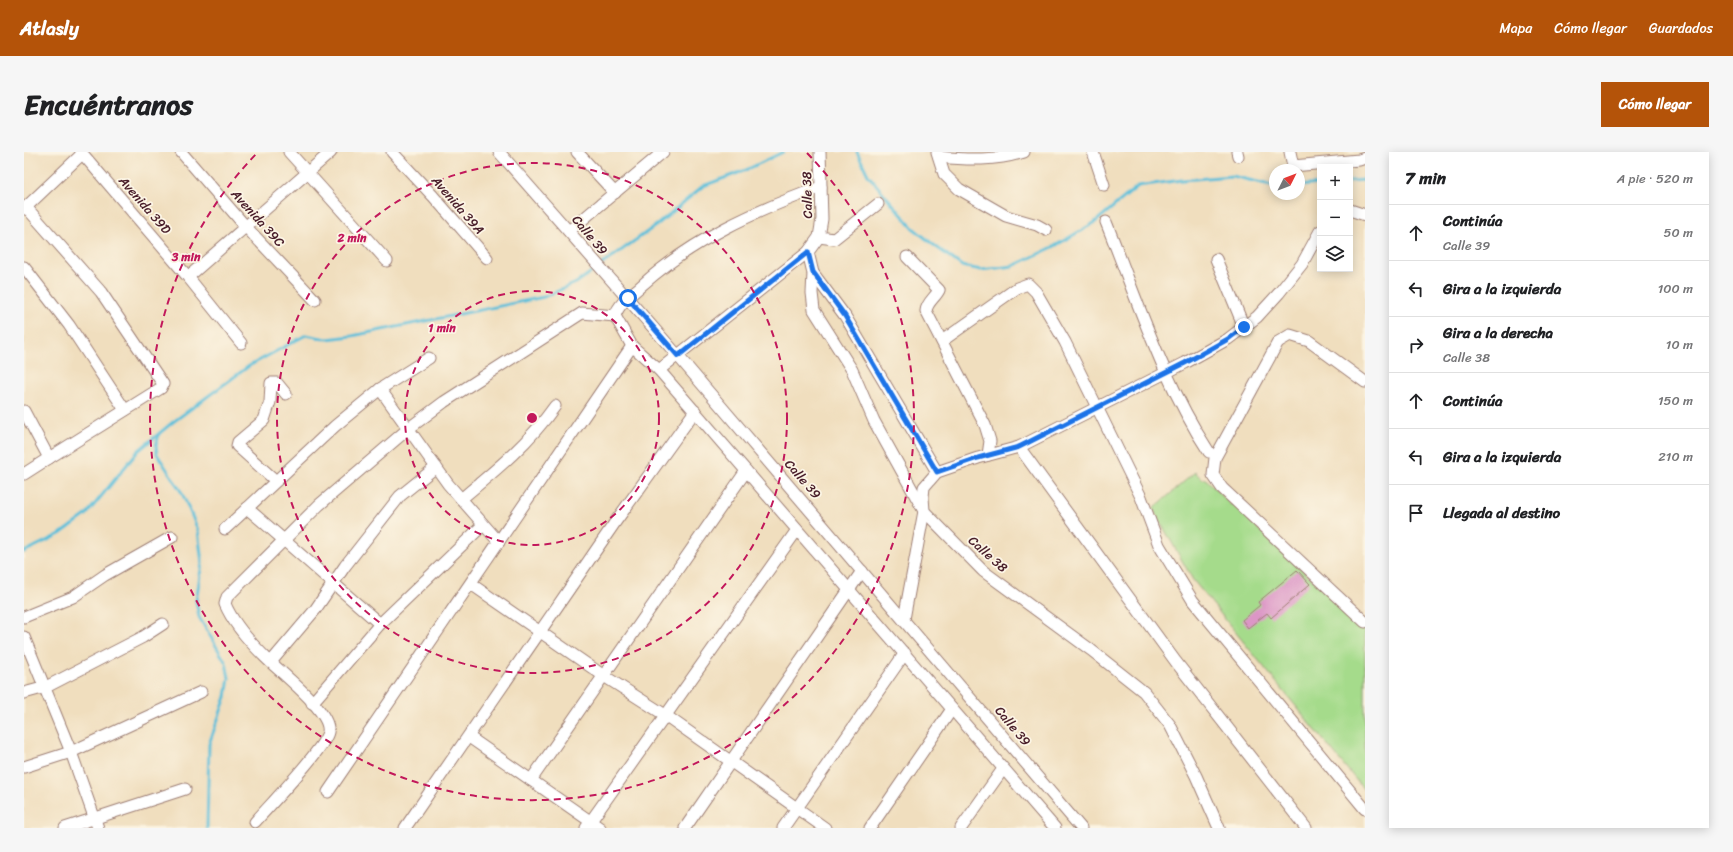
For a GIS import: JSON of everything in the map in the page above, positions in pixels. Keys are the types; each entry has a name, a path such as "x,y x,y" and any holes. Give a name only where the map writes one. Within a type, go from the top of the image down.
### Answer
{"street":[{"name":"Avenida 39C","path":"181,152 246,227 315,300"},
{"path":"289,152 306,173 387,261"},
{"path":"188,276 331,152"},
{"name":"Avenida 39A","path":"392,152 487,258"},
{"name":"Calle 39","path":"499,152 678,356 1081,828"},
{"path":"577,152 615,193"},
{"name":"Calle 38","path":"819,237 822,219 820,152"},
{"path":"1024,152 1006,158 965,159 938,154 944,174 959,188 1006,216 1037,225 1046,230"},
{"path":"1093,152 1104,185"},
{"path":"1290,152 1293,166 1343,156 1359,160 1365,158"},
{"path":"24,474 161,388 163,384 101,292 25,208 81,153"},
{"name":"Avenida 39D","path":"81,153 188,276 241,343"},
{"path":"569,231 615,193 657,154"},
{"path":"821,187 775,204 729,224 694,245 655,274 628,298 616,311 616,316 632,346 659,370 905,653 1053,827"},
{"path":"659,370 808,252 819,237 834,239 878,204"},
{"path":"1353,211 1365,215"},
{"path":"1106,222 1166,372 1198,435 1209,452"},
{"path":"904,620 924,511 924,487 937,472 988,455 1019,447 1228,339 1257,317 1280,293 1302,264 1317,236"},
{"name":"Calle 38","path":"808,252 813,272 812,293 814,310 852,370 874,421 924,511 983,571 1091,650 1144,692 1170,725 1196,776 1219,828"},
{"path":"907,257 939,290 937,295 927,306 926,311 985,425 990,441 988,455"},
{"path":"1216,259 1244,327"},
{"path":"24,267 69,325 125,410"},
{"path":"813,272 845,316 937,472"},
{"path":"942,342 1017,288 1028,284 1036,292 1065,342 1141,497 1159,546 1175,574 1193,601 1365,810"},
{"path":"255,822 320,747 328,732 326,719 244,633 229,613 225,604 232,590 285,541 319,505 408,429 444,402 582,313 616,316"},
{"path":"1365,382 1309,341 1290,335 1278,342 1215,458 1213,475 1222,488 1365,622"},
{"path":"328,792 632,346"},
{"path":"225,529 336,426 380,389 429,358"},
{"path":"276,481 237,446 238,442 264,420 270,402 271,383 277,383 286,394"},
{"path":"380,389 436,467 482,525 499,542"},
{"path":"461,499 507,461 538,430 555,406"},
{"path":"24,411 49,458"},
{"path":"405,828 616,521 694,411"},
{"path":"1019,447 1176,662 1303,827"},
{"path":"271,662 315,610 400,496 436,467"},
{"path":"531,780 746,471"},
{"path":"247,508 380,624"},
{"path":"312,703 380,624 482,525"},
{"path":"589,825 665,715 797,530"},
{"path":"24,618 73,597 105,575 172,537"},
{"path":"685,828 862,571"},
{"path":"471,584 604,676 665,715 825,828"},
{"path":"24,694 46,687 143,637 163,624"},
{"path":"24,637 46,687 96,823"},
{"path":"783,828 905,653"},
{"path":"24,767 71,752 202,692"},
{"path":"870,828 952,709"},
{"path":"468,737 531,780 589,825 600,828"},
{"path":"961,828 1003,768"},
{"path":"65,828 96,823 185,789"}],"green space":[{"path":"1195,472 1203,480 1205,478 1231,505 1235,502 1252,523 1365,631 1365,791 1193,580 1153,509"}],"building":[{"path":"1297,570 1310,584 1271,618 1267,613 1248,628 1242,620 1260,605 1258,602"}],"waterway":[{"path":"601,265 658,224 703,186 746,170 783,152"},
{"path":"857,152 868,175 913,228 962,266 981,270 1013,266 1053,247 1094,223 1138,186 1182,180 1232,176 1269,185"},
{"path":"1353,181 1365,180"},
{"path":"1305,185 1317,184"},
{"path":"24,552 60,534 86,515 138,451 173,422 249,366 306,335 327,339 352,336 544,297 576,283 597,268"},
{"path":"159,435 156,445 157,454 182,493 198,530 202,563 196,601 199,617 226,663 229,678 226,697 209,744 207,828"}],"route":[{"path":"628,298 678,356 808,252 813,272 845,316 937,472 978,458 1019,447 1185,363 1228,339 1244,327"}]}
